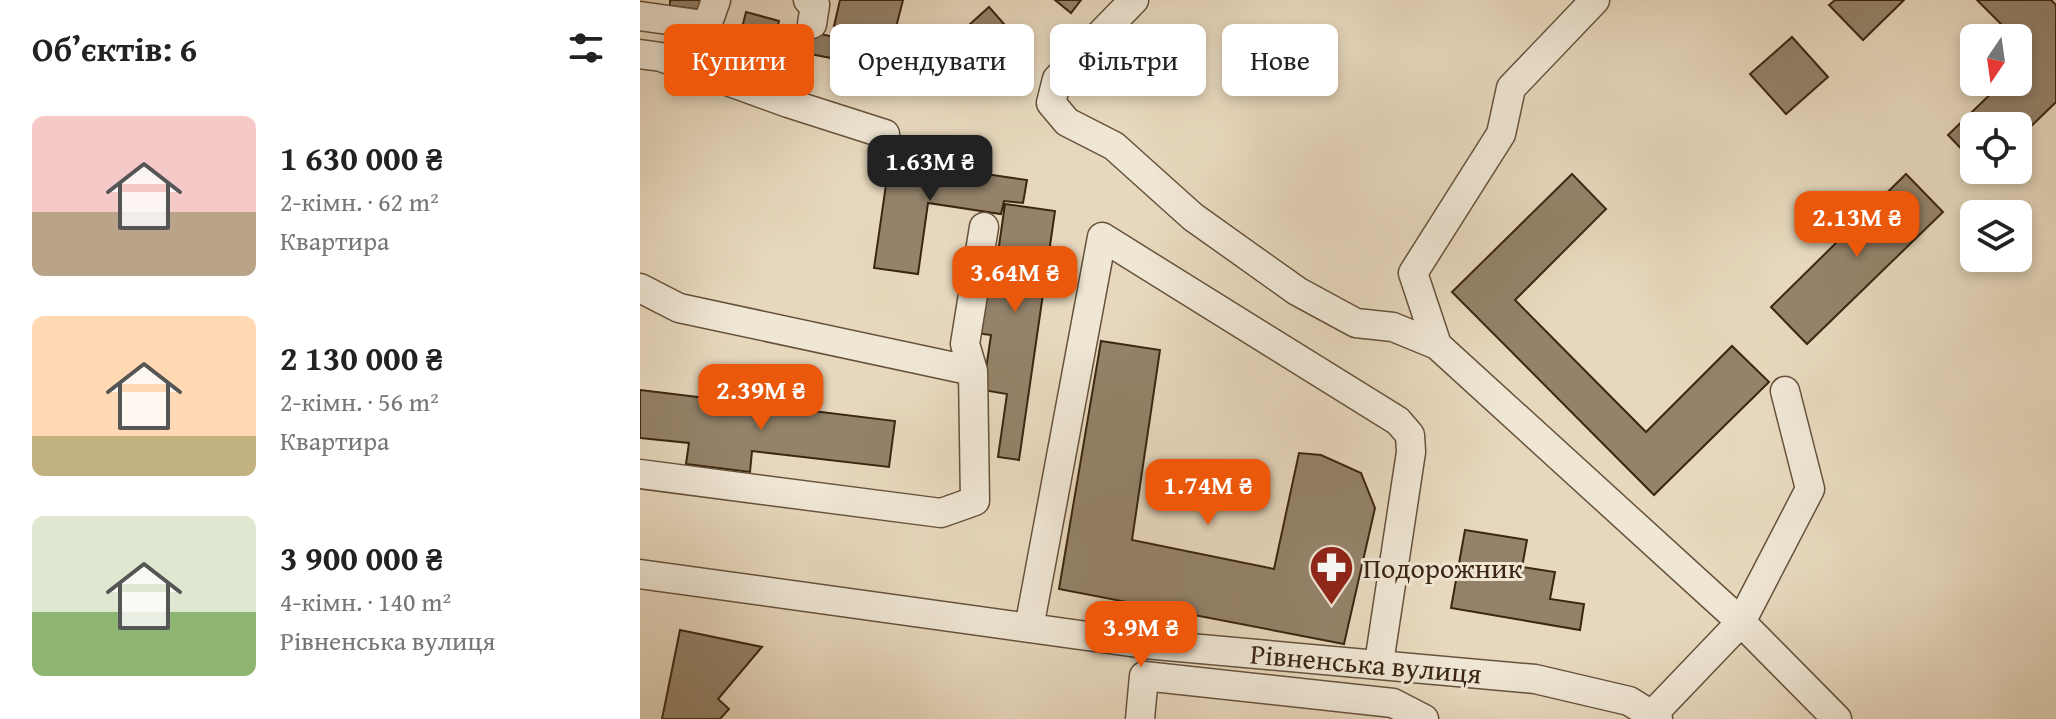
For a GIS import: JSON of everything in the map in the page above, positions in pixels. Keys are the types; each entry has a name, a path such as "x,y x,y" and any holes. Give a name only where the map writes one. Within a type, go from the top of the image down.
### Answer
{"street":[{"path":"640,16 704,25 716,0"},
{"path":"1134,0 1057,79 1051,103 1067,122 1114,146 1193,217 1297,291 1356,323 1393,327 1437,345 1741,622 1837,719"},
{"path":"1437,345 1413,273 1501,134 1511,88 1595,0"},
{"path":"640,54 661,57 885,134"},
{"path":"640,474 941,513 975,501 973,371 965,344 984,227"},
{"path":"1029,628 1102,237 1398,421 1410,435 1411,452 1379,663"},
{"path":"640,288 679,308 973,371"},
{"path":"1655,717 1741,622 1810,489 1785,391"},
{"name":"Рівненська вулиця","path":"640,574 1145,644 1535,679 1629,701 1655,717"},
{"path":"1140,719 1145,644"},
{"path":"1144,676 1393,703 1424,719"}],"building":[{"path":"670,0 704,0 703,10 670,6"},
{"path":"840,0 903,0 897,24 834,24"},
{"path":"1055,0 1081,0 1071,13"},
{"path":"1835,0 1904,0 1863,40 1829,5"},
{"path":"1977,0 2051,0 2056,5 2056,102 2032,125 2032,112 1972,112 1988,96 2032,96 2032,24 2001,24"},
{"path":"989,7 1004,24 970,24"},
{"path":"746,12 779,21 778,24 743,24"},
{"path":"814,33 830,36 830,58 814,55"},
{"path":"1792,37 1828,77 1786,114 1750,74"},
{"path":"1960,123 1960,147 1948,135"},
{"path":"893,136 915,136 911,163 1027,180 1023,203 1004,201 1001,214 928,203 918,274 874,268"},
{"path":"1572,174 1606,209 1515,300 1646,432 1732,346 1769,382 1654,495 1452,292"},
{"path":"1906,174 1943,212 1807,344 1771,307"},
{"path":"1005,204 1055,211 1019,460 998,457 1007,394 983,390 991,335 975,333 984,272 995,274"},
{"path":"1101,341 1160,350 1132,540 1274,569 1299,453 1321,455 1361,473 1375,508 1344,644 1059,589"},
{"path":"640,390 895,421 889,467 752,451 750,472 686,464 689,443 640,438"},
{"path":"1465,530 1527,540 1522,567 1555,572 1550,599 1584,604 1580,630 1451,608"},
{"path":"680,630 762,647 718,699 729,709 720,719 662,719"}],"place":[{"name":"Подорожник","path":"1332,606"}]}
